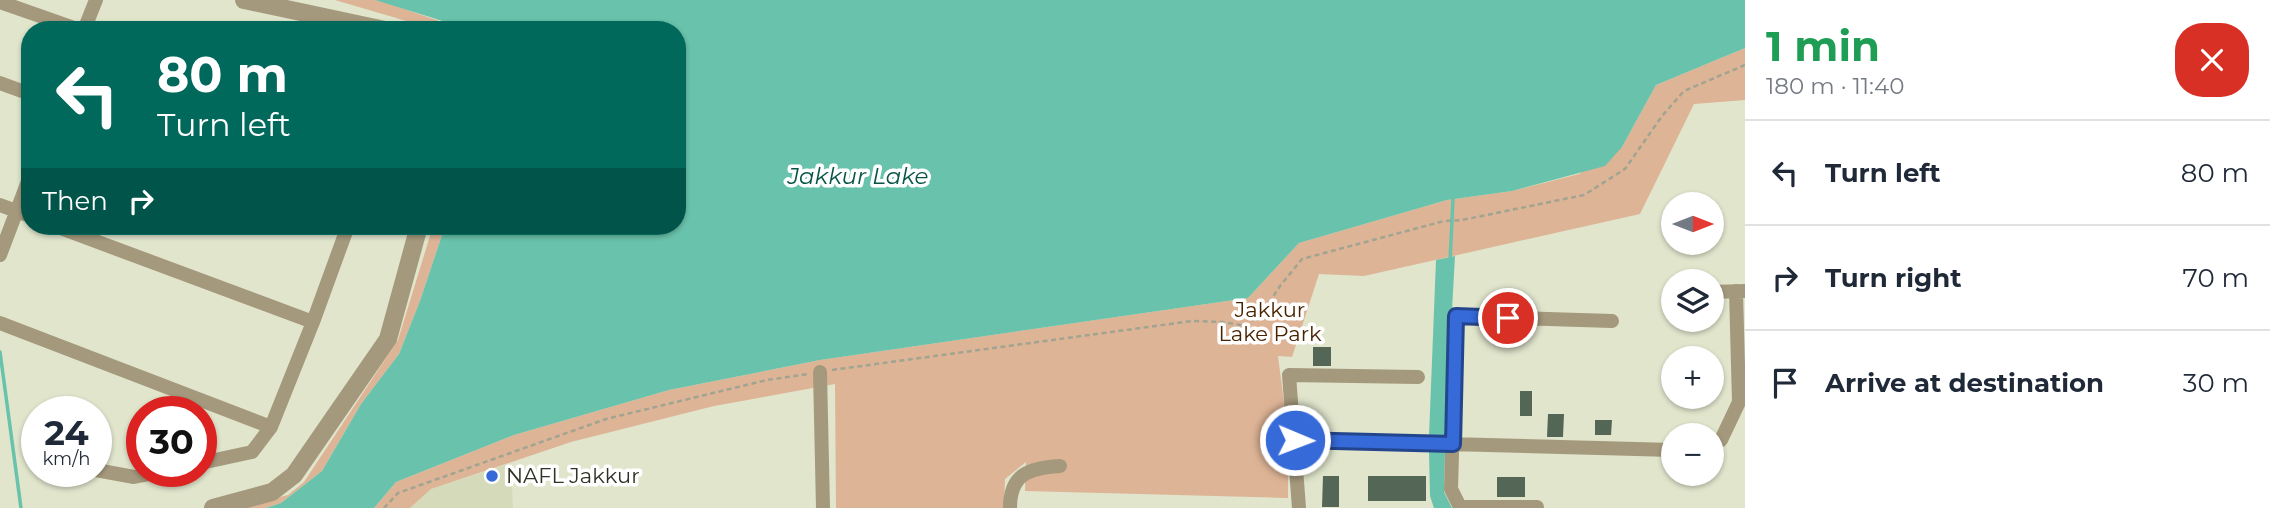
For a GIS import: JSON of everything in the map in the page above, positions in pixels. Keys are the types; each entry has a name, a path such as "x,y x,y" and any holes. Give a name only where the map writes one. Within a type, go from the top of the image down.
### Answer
{"street":[{"path":"86,21 96,0"},
{"path":"244,0 343,21"},
{"path":"0,2 56,21"},
{"path":"0,83 21,91"},
{"path":"0,205 21,213"},
{"path":"0,255 21,218"},
{"path":"79,235 313,322"},
{"path":"217,460 252,452 271,427 345,235"},
{"path":"213,508 272,492 294,475 388,339 417,235"},
{"path":"1724,434 1739,402 1741,291"},
{"path":"1537,507 1460,507 1451,489 1456,316 1612,321"},
{"path":"0,323 271,427"},
{"path":"820,372 823,508"},
{"path":"1299,508 1289,375 1418,377"},
{"path":"1295,440 1661,450"},
{"path":"1010,508 1010,492 1021,476 1037,467 1060,466"}],"path":[{"path":"384,508 398,493 606,419 767,380 1192,321 1246,326 1263,312 1279,286 1302,259 1444,221 1462,220 1584,195 1625,169 1661,116 1684,92 1745,65"}],"shaded area":[{"name":"NAFL Jakkur","path":"511,463 513,508 410,508 431,489"}],"green space":[{"path":"335,0 375,0 439,21 406,21"},
{"name":"Jakkur Lake Park","path":"1745,48 1745,100 1694,104 1640,214 1364,276 1319,274 1292,357 1278,356 1288,434 1288,498 1025,491 1026,462 1005,479 1004,508 836,508 835,384 714,406 571,442 431,489 410,508 374,508 396,482 514,435 669,390 820,360 1248,298 1299,243 1447,200 1512,191 1579,174 1622,147 1656,85"},
{"path":"430,235 442,235 399,354 361,404 322,471 281,503 266,508 238,508 288,495 304,482 398,340"}],"water":[{"name":"Jakkur Lake","path":"375,0 1745,0 1745,48 1656,85 1622,147 1605,166 1512,191 1447,200 1299,243 1248,298 820,360 669,390 514,435 396,482 374,508 266,508 281,503 322,471 361,404 399,354 442,235 686,235 686,21 443,21"},
{"path":"1455,256 1445,436 1429,436 1436,260"},
{"path":"1429,452 1445,452 1444,492 1452,508 1434,508 1430,496"}],"building":[{"path":"1313,347 1331,347 1331,366 1313,366"},
{"path":"1520,391 1532,391 1532,416 1520,416"},
{"path":"1548,414 1564,414 1563,437 1547,437"},
{"path":"1595,420 1612,420 1611,435 1595,435"},
{"path":"1323,476 1339,476 1339,507 1322,507"},
{"path":"1368,476 1426,476 1426,501 1368,501"},
{"path":"1497,477 1525,477 1525,497 1497,497"}],"waterway":[{"path":"1450,262 1453,199"},
{"path":"0,352 21,508"}],"place":[{"name":"NAFL Jakkur","path":"492,476"}],"route":[{"path":"1295,440 1453,444 1456,316 1508,318"}]}
